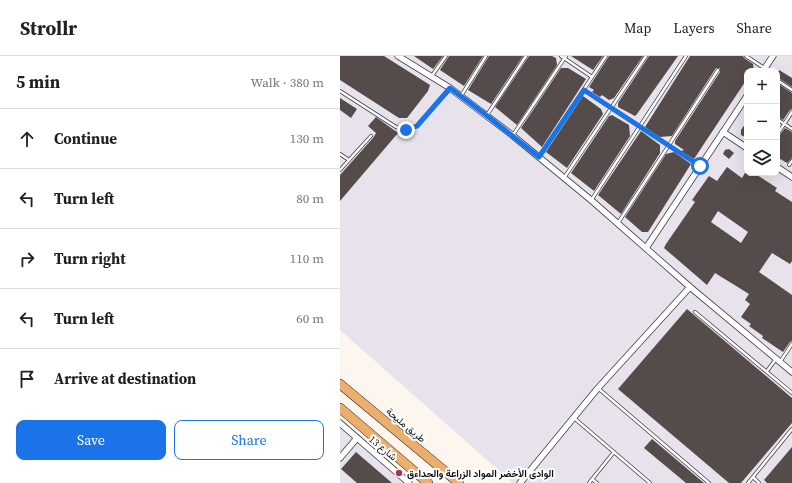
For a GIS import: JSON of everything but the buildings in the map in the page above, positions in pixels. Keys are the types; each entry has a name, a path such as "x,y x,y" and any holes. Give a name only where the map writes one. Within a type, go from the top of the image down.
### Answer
{"main road":[{"name":"طريق مليحة","path":"340,384 459,483"},
{"path":"340,408 428,483"}],"street":[{"path":"398,56 450,88 512,135 592,200 690,286 792,372"},
{"path":"765,68 773,56"},
{"path":"646,248 744,101"},
{"path":"723,132 744,146"},
{"path":"780,169 792,177"},
{"path":"520,483 598,388 690,286"},
{"name":"شارع 13","path":"340,423 409,483"},
{"name":"شارع 13","path":"340,458 357,438"}],"lane":[{"path":"431,77 446,56"},
{"path":"461,96 486,56"},
{"path":"486,115 526,56"},
{"path":"561,56 565,57 592,77"},
{"path":"539,157 606,56"},
{"path":"564,178 646,56"},
{"path":"592,200 686,56"},
{"path":"746,56 761,68"},
{"path":"512,135 565,57"},
{"path":"618,223 718,70"},
{"path":"780,82 792,90"},
{"path":"340,91 396,127 406,130 417,126 450,88"},
{"path":"584,90 700,166"},
{"path":"780,130 792,112"},
{"path":"780,121 792,129"},
{"path":"340,170 371,136"},
{"path":"340,154 349,160"},
{"path":"789,165 792,161"},
{"path":"695,312 792,393"},
{"path":"767,371 792,344"},
{"path":"598,388 709,483"},
{"path":"574,418 650,483"},
{"path":"748,483 792,429"},
{"path":"589,483 614,452"},
{"path":"753,477 759,483"},
{"path":"592,479 597,483"}],"shaded area":[{"path":"340,56 792,56 792,483 513,483 340,330"},
{"path":"340,425 405,483 340,483"}],"place":[{"name":"الوادى الأخضر المواد الزراعة والحداءق","path":"399,473"}],"route":[{"path":"406,130 417,126 450,88 539,157 584,90 700,166"}]}
